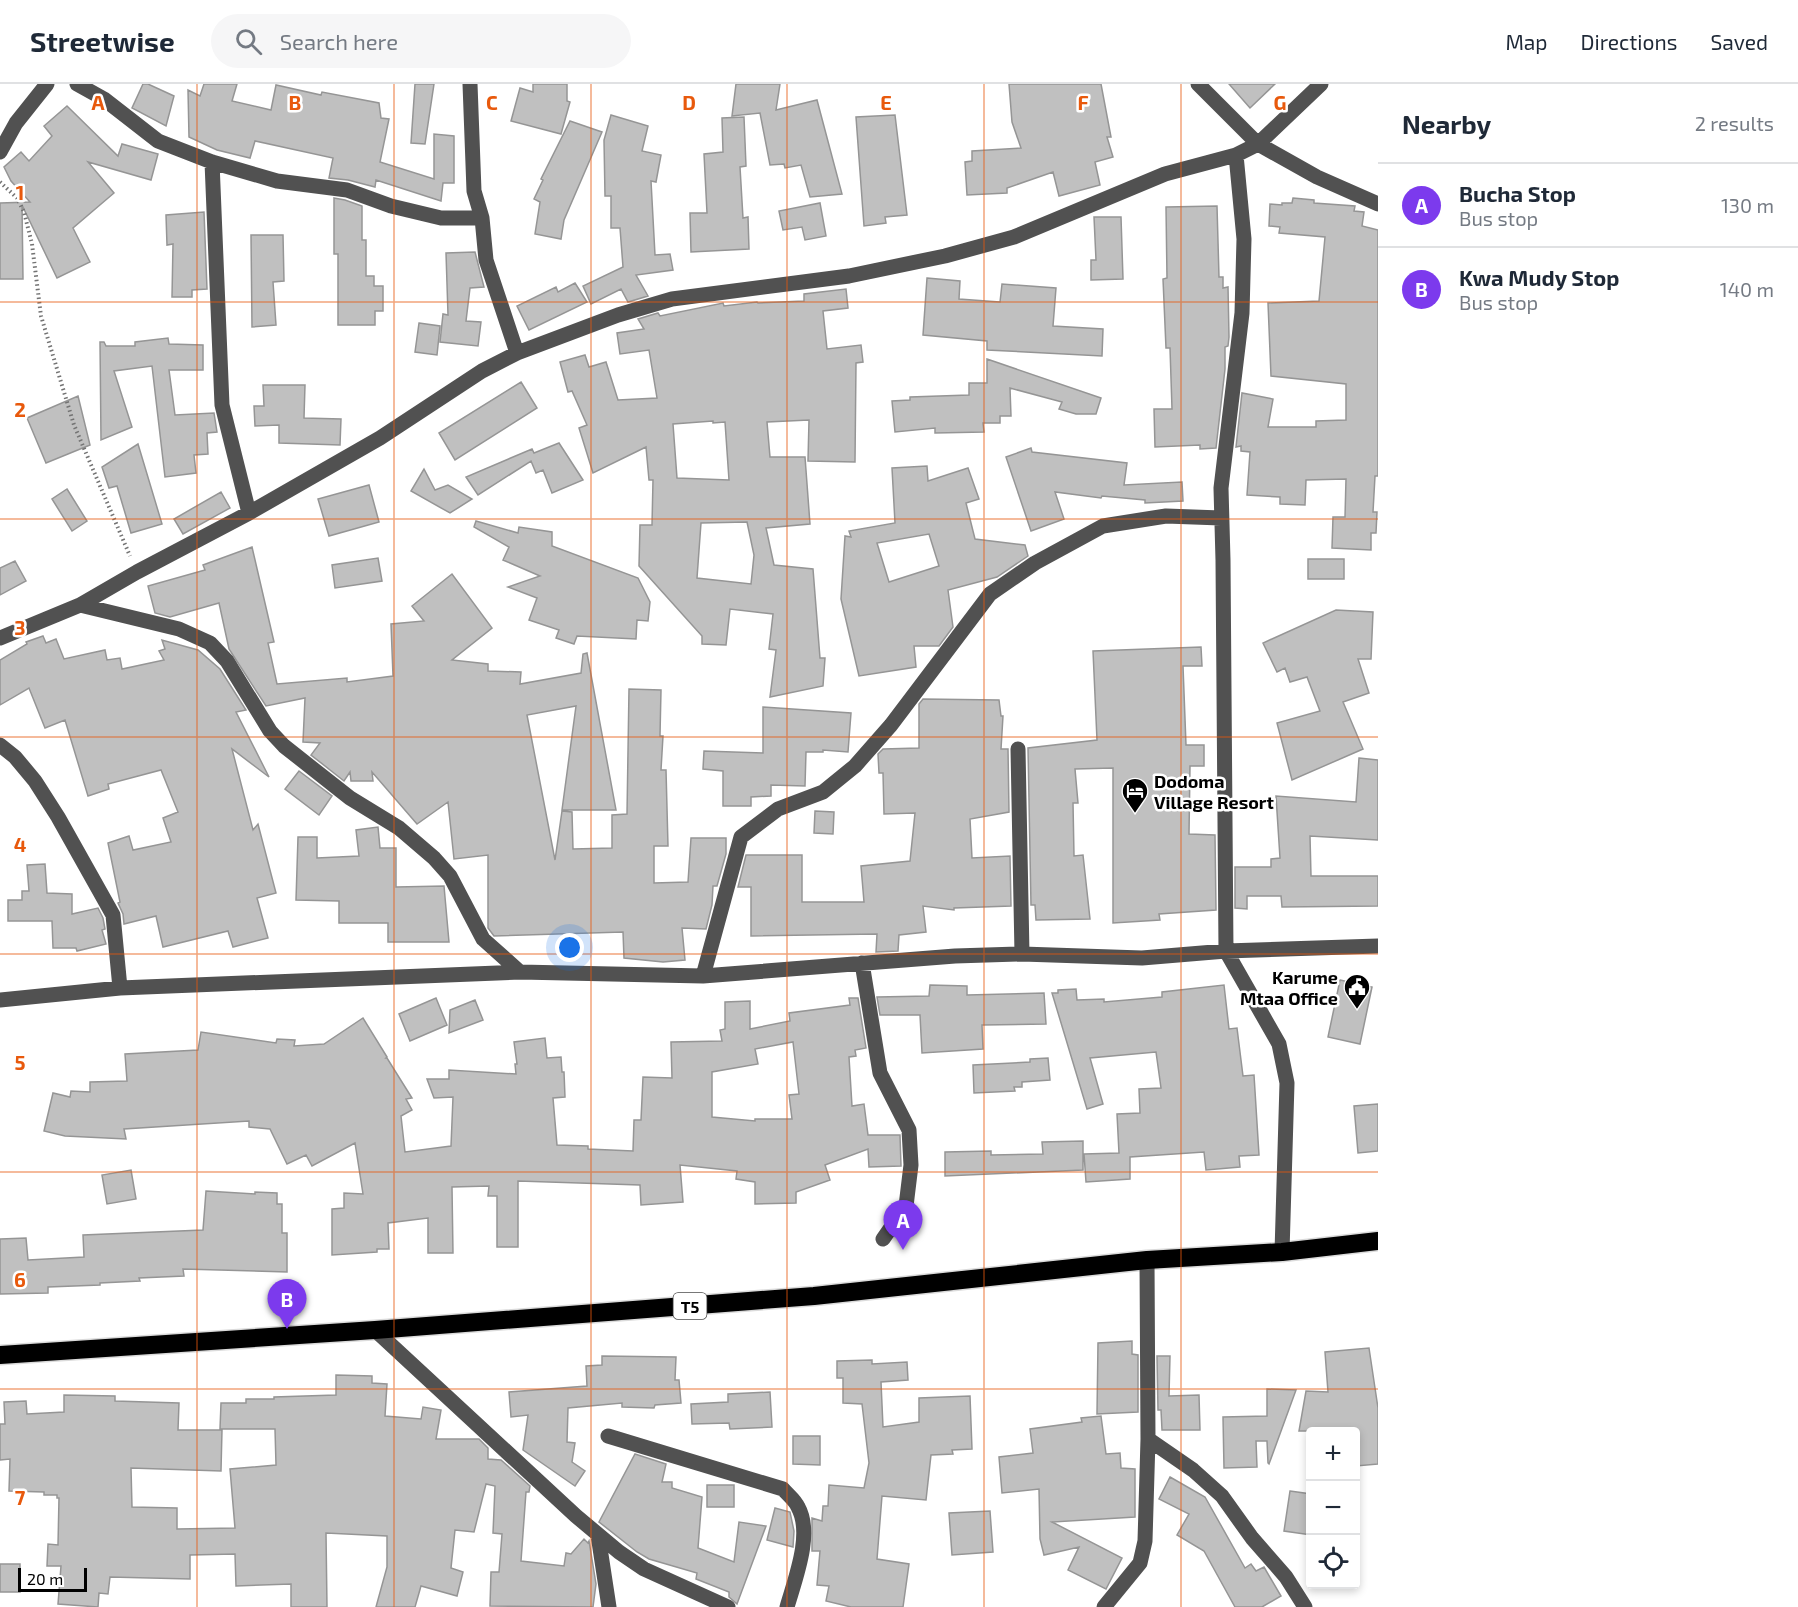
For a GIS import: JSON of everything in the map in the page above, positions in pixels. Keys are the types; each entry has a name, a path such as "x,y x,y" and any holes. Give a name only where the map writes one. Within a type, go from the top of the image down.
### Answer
{"highway":[{"name":"T5","path":"0,1355 375,1330 814,1296 1147,1260 1282,1251 1378,1241"}],"street":[{"path":"0,152 16,123 48,84"},
{"path":"77,84 104,99 158,141 212,162 277,181 347,190 391,206 441,218 482,218"},
{"path":"470,84 474,191 482,218 486,260 517,353"},
{"path":"1198,84 1258,144 1317,177 1378,204"},
{"path":"0,638 80,605 249,513 380,438 482,371 517,353 618,315 672,299 849,276 956,253 1014,237 1165,174 1236,155 1258,144 1321,84"},
{"path":"1236,155 1244,239 1242,292 1221,488 1224,560 1226,951 1279,1044 1287,1083 1282,1251"},
{"path":"212,162 222,405 249,513"},
{"path":"703,976 741,837 778,809 823,792 855,766 891,725 990,594 1035,563 1103,526 1166,516 1221,518"},
{"path":"80,605 179,629 210,643 227,661 270,731 284,746 350,798 399,828 434,858 450,876 483,939 520,972"},
{"path":"0,745 15,757 35,781 113,915 120,988"},
{"path":"1018,749 1022,954"},
{"path":"0,1000 120,988 520,972 703,976 955,956 1022,954 1142,958 1226,951 1378,946"},
{"path":"862,963 880,1073 909,1130 911,1165 906,1206 883,1239"},
{"path":"1104,1607 1140,1563 1145,1541 1148,1439 1147,1260"},
{"path":"375,1330 598,1535 644,1569 728,1607"},
{"path":"608,1436 783,1489 798,1506 805,1526 800,1559 787,1607"},
{"path":"1148,1439 1193,1470 1222,1496 1252,1538 1286,1577 1305,1607"},
{"path":"598,1535 609,1607"}],"path":[{"path":"0,182 17,198 24,212 32,244 41,316 74,425 137,572"}],"building":[{"path":"143,84 148,84 174,96 166,126 132,108"},
{"path":"204,84 237,84 232,101 271,110 276,85 321,95 322,92 379,103 381,118 389,119 380,162 434,179 434,134 454,136 454,183 443,183 441,201 376,180 375,187 329,178 333,158 255,141 250,158 217,150 189,137 188,90 200,96"},
{"path":"415,84 434,84 425,144 411,143"},
{"path":"533,84 567,84 567,101 570,102 561,134 511,121 520,88 533,92"},
{"path":"736,84 780,84 776,110 817,100 842,194 810,197 801,165 785,168 784,164 770,165 760,113 732,116"},
{"path":"1009,84 1101,84 1111,137 1107,137 1113,157 1095,162 1100,185 1059,196 1053,172 1007,188 1007,193 967,195 965,162 972,161 972,151 1021,148 1012,122"},
{"path":"1229,84 1275,84 1250,108"},
{"path":"67,106 118,156 122,144 158,154 151,180 88,162 114,193 73,228 90,262 57,278 22,205 23,279 0,279 0,203 30,202 11,181 4,167 21,152 29,161 52,136 44,126"},
{"path":"611,115 648,126 642,151 661,155 656,182 651,181 655,255 670,254 673,270 636,275 648,296 628,302 621,289 591,304 583,286 623,267 620,228 611,228 611,196 605,196 604,140"},
{"path":"895,115 907,215 885,217 886,223 864,226 856,117"},
{"path":"744,117 746,166 740,167 743,218 748,217 749,249 691,252 690,213 707,213 704,154 723,152 722,118"},
{"path":"570,121 602,132 564,220 561,239 535,234 540,202 534,199 543,180 541,179"},
{"path":"334,198 362,206 362,240 366,240 366,276 374,276 374,286 383,286 383,311 375,311 375,325 338,325 338,254 334,254"},
{"path":"1293,198 1314,200 1314,203 1355,206 1354,211 1364,212 1362,226 1378,230 1378,476 1375,476 1373,512 1377,512 1376,533 1371,533 1371,550 1332,548 1333,517 1345,517 1346,479 1306,480 1305,505 1280,504 1280,497 1247,495 1250,452 1241,451 1241,446 1236,447 1242,393 1273,399 1268,427 1316,427 1316,421 1346,420 1346,384 1271,376 1268,303 1319,301 1325,237 1279,233 1280,227 1269,226 1270,204 1292,203"},
{"path":"820,203 826,236 805,240 802,227 783,230 779,211"},
{"path":"1217,206 1219,277 1223,277 1223,288 1228,287 1229,337 1228,346 1225,347 1225,369 1216,448 1200,449 1200,445 1155,447 1154,409 1172,409 1170,348 1166,348 1163,279 1167,278 1166,207"},
{"path":"204,212 207,289 192,290 192,297 172,297 173,244 167,245 166,215"},
{"path":"1094,217 1121,217 1123,279 1091,280 1091,260 1096,260"},
{"path":"251,235 283,235 284,281 273,282 276,325 252,327"},
{"path":"475,252 484,287 470,288 466,321 481,322 478,346 440,342 443,314 448,315 446,253"},
{"path":"927,278 960,281 959,299 1000,302 1002,284 1056,288 1053,326 1103,329 1102,356 987,350 987,341 923,335"},
{"path":"575,283 587,302 529,330 517,306 556,287 558,292"},
{"path":"846,289 848,308 823,311 827,349 861,345 863,362 856,363 855,462 808,461 809,420 767,422 770,457 805,457 810,524 766,528 774,565 813,569 820,658 825,658 823,686 770,697 776,650 769,649 773,614 730,609 726,645 702,644 702,636 639,566 640,525 652,525 653,480 649,480 646,447 593,473 579,428 587,425 572,391 568,392 560,362 585,355 589,367 606,362 618,400 657,398 649,350 620,354 617,333 644,329 638,319 658,313 660,316 723,303 724,306 757,302 804,301 804,294","holes":["713,421 713,423 725,422 729,480 677,478 673,424","747,522 754,555 751,584 697,578 701,523"]},
{"path":"419,323 440,326 437,355 415,352"},
{"path":"168,338 169,344 203,345 203,370 169,370 175,415 214,413 217,432 207,433 208,454 194,455 196,473 165,477 152,366 114,371 132,427 101,440 100,342 104,342 106,346 135,346 135,342"},
{"path":"987,359 1101,398 1096,414 1076,414 1059,409 1062,402 1010,388 1011,416 1000,416 1000,423 983,423 984,432 935,433 935,428 895,432 892,401 910,400 910,397 969,395 969,383 987,383"},
{"path":"521,382 537,408 455,460 439,433"},
{"path":"263,385 305,385 304,418 341,419 340,445 279,443 279,425 255,426 254,406 264,406"},
{"path":"78,396 90,445 46,463 27,418"},
{"path":"559,443 583,480 552,493 543,470 536,473 531,461 478,495 466,477 532,449 534,453"},
{"path":"138,444 162,524 131,533 117,486 109,488 102,467"},
{"path":"1031,448 1032,452 1127,463 1124,485 1182,482 1183,501 1145,503 1145,500 1102,496 1101,498 1055,492 1064,519 1031,531 1006,457"},
{"path":"927,466 928,481 968,468 979,499 966,503 975,539 1025,545 1028,556 997,577 948,590 953,627 939,646 914,646 916,667 859,676 841,599 845,536 851,537 849,531 895,523 892,468","holes":["929,534 939,566 889,582 877,543"]},
{"path":"424,469 435,490 448,485 472,499 450,513 411,491"},
{"path":"369,485 379,522 329,536 318,499"},
{"path":"67,489 87,521 72,531 52,499"},
{"path":"221,492 230,508 183,534 174,519"},
{"path":"476,521 518,533 519,527 552,532 552,546 638,578 650,602 648,621 637,620 636,639 577,636 574,644 556,638 559,630 529,620 537,598 508,587 540,576 503,560 509,547 474,527"},
{"path":"252,547 274,642 268,643 277,684 347,678 347,682 393,676 391,624 424,621 412,606 452,574 492,628 452,660 488,664 488,671 521,672 520,684 581,673 583,654 587,653 616,810 562,810 576,706 527,715 555,860 562,811 572,812 573,849 612,848 612,815 627,814 629,689 661,690 660,736 663,736 661,770 666,770 668,846 654,846 654,883 688,882 691,838 726,838 726,854 717,886 713,886 712,905 706,929 682,928 685,960 663,962 624,958 623,932 494,936 488,928 488,855 454,859 448,802 417,824 372,772 373,781 351,781 350,772 344,781 311,755 320,743 303,742 305,698 266,706 229,649 219,603 170,617 155,613 148,586 205,570 203,565"},
{"path":"378,558 382,581 335,588 332,565"},
{"path":"1308,559 1344,559 1344,579 1308,579"},
{"path":"15,561 26,581 0,595 0,568"},
{"path":"1336,610 1373,612 1371,659 1358,659 1369,693 1343,702 1363,749 1292,780 1277,723 1320,711 1307,677 1290,682 1285,668 1277,672 1263,643"},
{"path":"43,636 46,643 56,639 64,659 105,650 107,660 120,658 122,669 164,660 159,651 165,649 162,640 198,650 220,669 246,710 236,712 269,777 232,749 253,830 258,824 276,893 257,898 268,938 233,947 228,931 163,947 156,916 124,924 118,903 120,902 108,843 129,836 133,850 171,842 163,818 178,812 161,770 108,784 109,789 88,796 65,720 45,728 29,688 0,705 0,660 27,644 26,642"},
{"path":"1201,647 1202,666 1183,666 1186,745 1204,745 1204,766 1190,766 1189,834 1215,835 1216,910 1159,914 1160,920 1113,923 1113,768 1075,769 1078,803 1073,803 1074,856 1083,855 1090,919 1036,920 1035,905 1031,905 1028,748 1097,740 1093,651"},
{"path":"923,699 999,700 1001,716 1003,716 1001,749 1008,749 1009,812 970,819 972,858 1010,856 1011,906 954,908 954,910 923,906 926,932 899,935 898,951 876,952 877,934 751,936 751,887 738,887 746,855 802,855 802,902 864,902 861,866 910,861 915,813 884,814 883,773 879,773 878,754 883,749 919,748 919,704"},
{"path":"763,707 851,713 848,752 823,750 823,752 806,752 805,786 771,785 771,796 751,797 751,806 723,806 723,771 703,769 704,751 763,753"},
{"path":"1359,758 1378,760 1378,840 1310,836 1311,876 1378,876 1378,906 1282,907 1281,896 1247,896 1247,909 1235,908 1235,867 1271,867 1271,859 1280,858 1276,796 1356,802"},
{"path":"299,771 332,796 319,815 285,789"},
{"path":"815,811 834,812 833,834 814,833"},
{"path":"378,827 380,848 396,848 396,887 444,886 449,942 388,942 388,923 339,923 339,901 296,900 298,837 317,837 317,858 359,856 356,830"},
{"path":"45,864 47,893 72,894 72,914 98,908 103,918 105,929 102,930 106,944 77,951 76,948 53,948 52,921 8,921 8,900 22,900 22,891 29,891 27,865"},
{"path":"1340,980 1372,987 1360,1044 1328,1037"},
{"path":"930,985 967,986 967,995 1044,993 1046,1024 982,1025 983,1049 922,1053 920,1015 880,1015 877,997 929,996"},
{"path":"1224,985 1229,1029 1237,1028 1243,1076 1254,1075 1259,1155 1239,1156 1240,1167 1206,1170 1204,1152 1130,1157 1130,1179 1086,1182 1084,1154 1119,1153 1117,1114 1140,1113 1139,1089 1161,1088 1156,1052 1090,1058 1103,1104 1087,1109 1052,993 1058,993 1058,990 1076,989 1077,1000 1104,999 1104,1002 1162,997 1162,992"},
{"path":"436,998 447,1025 410,1041 399,1014"},
{"path":"849,998 858,998 866,1048 855,1050 856,1056 849,1057 852,1106 864,1104 868,1135 900,1135 901,1166 869,1167 868,1149 825,1165 830,1180 796,1192 796,1203 755,1204 755,1182 736,1179 737,1171 680,1165 683,1202 641,1205 640,1185 518,1181 518,1247 497,1247 497,1196 488,1196 489,1186 452,1187 453,1253 428,1253 428,1218 388,1223 389,1249 332,1255 332,1209 344,1208 344,1193 363,1194 355,1143 312,1166 306,1155 287,1164 270,1129 249,1127 249,1121 124,1129 126,1139 65,1136 44,1131 53,1093 70,1097 71,1091 90,1092 90,1082 127,1081 125,1054 198,1050 201,1032 276,1043 277,1039 295,1040 294,1046 324,1044 363,1018 412,1098 406,1099 412,1110 401,1116 405,1152 451,1146 453,1097 434,1098 427,1079 449,1079 449,1070 516,1074 514,1042 545,1038 547,1058 561,1057 562,1072 564,1072 565,1097 553,1098 557,1145 633,1151 634,1120 641,1120 643,1077 672,1078 671,1042 722,1041 720,1030 725,1029 725,1002 750,1001 750,1029 790,1021 789,1013 850,1005","holes":["793,1042 799,1094 789,1095 792,1119 755,1119 755,1121 712,1117 712,1072 758,1064 755,1049"]},
{"path":"475,1000 483,1020 449,1033 450,1010"},
{"path":"1048,1058 1050,1080 1022,1082 1022,1087 1014,1087 1015,1091 974,1093 973,1065 1030,1062 1030,1059"},
{"path":"1378,1104 1378,1151 1358,1153 1354,1106"},
{"path":"1083,1141 1083,1170 945,1176 945,1152 991,1151 991,1155 1043,1154 1042,1142"},
{"path":"131,1170 136,1199 107,1204 102,1175"},
{"path":"206,1191 277,1193 277,1204 282,1204 282,1233 287,1233 287,1272 183,1269 184,1276 139,1278 140,1281 100,1283 100,1285 48,1287 48,1293 0,1294 0,1239 26,1238 28,1260 84,1257 83,1235 203,1230"},
{"path":"1132,1341 1132,1354 1138,1355 1138,1412 1097,1414 1098,1343"},
{"path":"1369,1348 1378,1408 1378,1464 1360,1466 1360,1427 1306,1427 1306,1431 1299,1431 1306,1391 1328,1392 1325,1352"},
{"path":"602,1356 676,1357 675,1380 679,1380 681,1403 655,1405 654,1408 622,1407 622,1403 568,1408 567,1442 575,1443 572,1462 585,1471 575,1486 523,1450 528,1415 511,1417 509,1392 587,1386 586,1366 602,1365"},
{"path":"1157,1356 1170,1356 1169,1396 1199,1395 1200,1430 1162,1430 1161,1410 1158,1410"},
{"path":"872,1360 872,1364 907,1362 908,1380 881,1382 883,1427 919,1422 919,1398 970,1396 972,1449 952,1450 953,1454 931,1455 926,1500 882,1496 877,1559 909,1564 903,1607 851,1607 826,1601 829,1586 817,1585 820,1551 812,1551 812,1518 822,1521 823,1506 828,1506 829,1485 864,1488 869,1463 862,1404 843,1403 843,1378 837,1378 837,1361"},
{"path":"336,1375 372,1376 372,1383 387,1384 385,1416 421,1419 423,1407 441,1410 436,1439 479,1439 488,1448 488,1459 501,1460 530,1486 529,1492 526,1492 521,1561 564,1566 566,1553 571,1554 584,1539 588,1543 589,1541 596,1584 593,1607 490,1606 491,1572 499,1572 502,1534 493,1533 495,1486 486,1484 474,1532 455,1530 451,1568 463,1572 457,1596 421,1586 415,1607 376,1607 387,1567 387,1536 326,1533 327,1607 291,1607 291,1584 236,1586 235,1554 190,1555 190,1579 110,1577 108,1594 99,1593 98,1607 58,1604 61,1566 47,1566 48,1544 58,1545 59,1498 57,1495 44,1495 44,1492 9,1491 10,1459 0,1460 0,1424 5,1424 4,1402 26,1401 27,1414 64,1412 64,1395 115,1396 115,1401 179,1403 178,1430 222,1430 221,1471 131,1468 132,1507 177,1508 177,1529 235,1528 230,1469 276,1465 275,1429 220,1429 221,1403 246,1403 246,1399 274,1399 274,1397 336,1395"},
{"path":"1267,1389 1296,1390 1269,1464 1267,1441 1256,1441 1257,1467 1224,1468 1223,1417 1267,1416"},
{"path":"770,1392 772,1427 730,1429 729,1423 692,1424 691,1404 728,1402 728,1394"},
{"path":"1101,1416 1106,1454 1120,1453 1121,1468 1135,1469 1135,1517 1052,1522 1122,1558 1106,1589 1068,1570 1079,1547 1044,1555 1040,1539 1039,1489 1002,1493 999,1457 1033,1453 1030,1429 1082,1422 1081,1418"},
{"path":"793,1436 820,1436 820,1465 793,1464"},
{"path":"635,1454 666,1464 662,1482 672,1482 672,1488 702,1497 698,1548 734,1562 739,1522 766,1526 737,1604 729,1597 729,1592 696,1579 697,1573 649,1559 637,1552 599,1522"},
{"path":"1170,1477 1205,1497 1245,1568 1251,1564 1256,1571 1264,1567 1281,1596 1262,1607 1235,1607 1204,1551 1177,1535 1189,1514 1159,1499"},
{"path":"707,1485 734,1485 734,1507 707,1507"},
{"path":"1290,1491 1306,1493 1306,1534 1284,1531"},
{"path":"775,1508 790,1512 794,1531 793,1547 767,1540"},
{"path":"990,1511 993,1552 952,1555 949,1513"},
{"path":"0,1564 20,1564 20,1592 0,1592"}],"place":[{"name":"Dodoma Village Resort","path":"1135,814"},
{"name":"Karume Mtaa Office","path":"1357,1010"},
{"name":"Bucha Stop","path":"903,1250"},
{"name":"Kwa Mudy Stop","path":"287,1329"}]}
